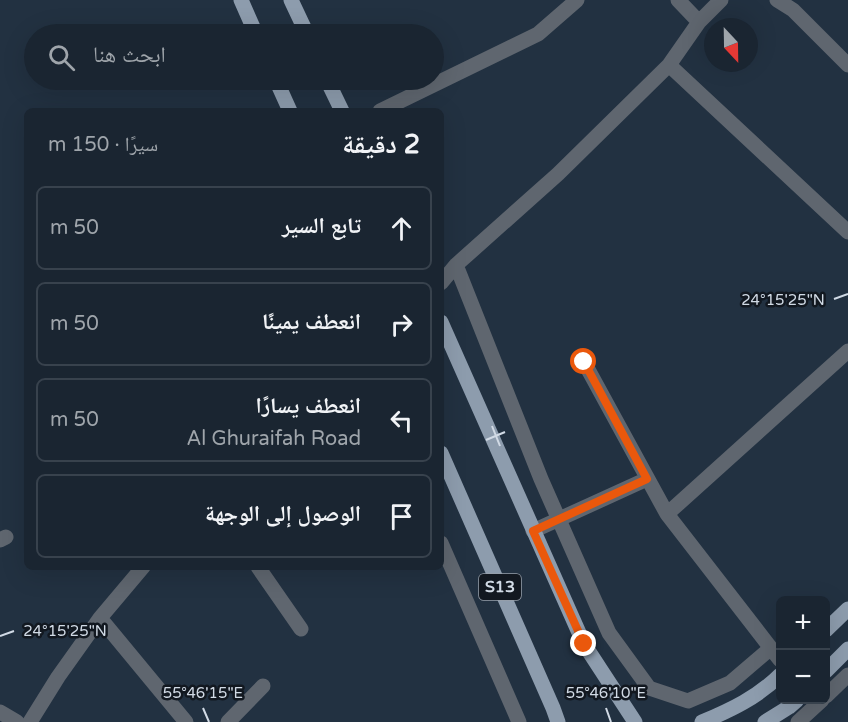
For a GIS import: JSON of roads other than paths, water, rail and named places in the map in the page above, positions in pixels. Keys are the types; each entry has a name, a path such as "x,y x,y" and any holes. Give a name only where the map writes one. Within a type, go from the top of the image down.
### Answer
{"main road":[{"path":"240,0 251,24"},
{"path":"291,0 302,24"},
{"path":"281,90 289,108"},
{"path":"332,90 341,108"},
{"path":"444,329 584,644 635,722"},
{"name":"S13","path":"444,460 554,708 558,722"},
{"path":"830,625 848,609"},
{"path":"830,666 848,649"},
{"path":"702,722 751,699 776,678"},
{"path":"765,722 792,704"}],"street":[{"path":"444,80 538,34 577,0"},
{"path":"678,0 699,22"},
{"path":"444,279 456,265 558,174 669,64 699,22 721,0"},
{"path":"777,0 790,5 848,65"},
{"path":"669,64 848,232"},
{"path":"386,108 423,90"},
{"path":"456,265 559,519 609,633 649,688 688,700 730,682 776,654 667,514 584,362"},
{"path":"667,514 848,351"},
{"path":"533,531 647,479"},
{"path":"444,550 519,722"},
{"path":"30,722 58,677 100,618 140,570"},
{"path":"260,570 301,629"},
{"path":"100,618 186,722"},
{"path":"830,691 848,675"},
{"path":"228,722 263,686"},
{"path":"798,722 817,704"},
{"path":"0,712 17,722"}]}
